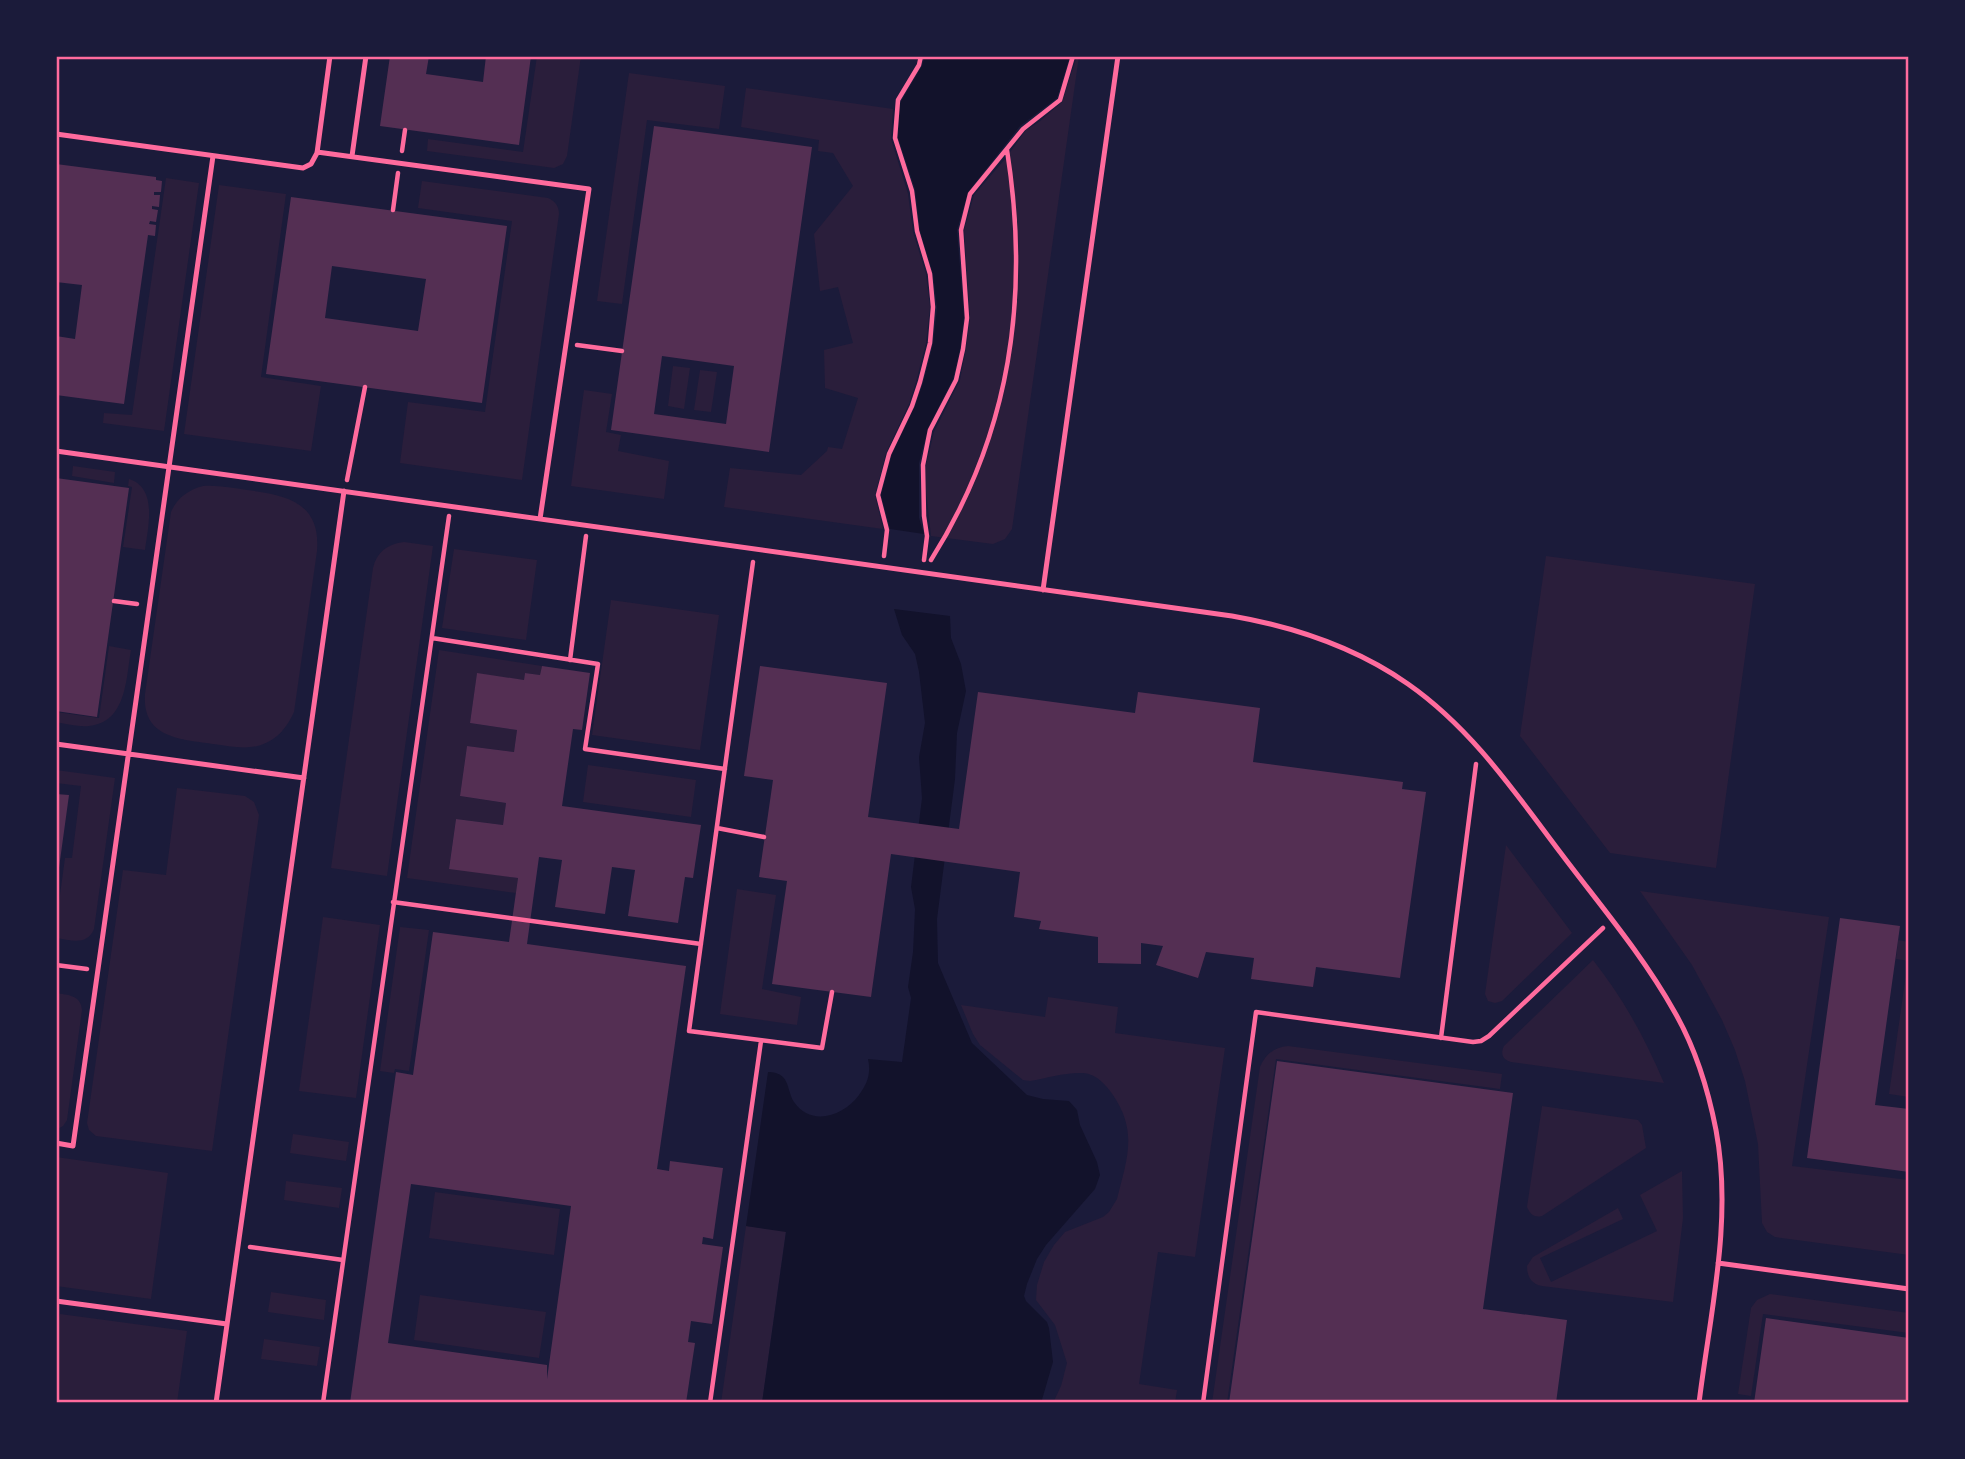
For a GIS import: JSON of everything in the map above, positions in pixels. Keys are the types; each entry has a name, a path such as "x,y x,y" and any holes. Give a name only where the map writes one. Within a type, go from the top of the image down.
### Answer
{"lane":[{"path":"56,134 300,168 311,164 317,152 330,56"},
{"path":"352,156 366,56"},
{"path":"1043,590 1118,56"},
{"path":"317,152 589,189 540,519"},
{"path":"56,1143 73,1146 213,156"},
{"path":"56,451 1253,619 1324,639 1381,667 1433,703 1478,747 1612,920 1659,986 1675,1013 1701,1071 1710,1101 1721,1164 1723,1195 1718,1263 1699,1403"},
{"path":"216,1403 344,491"},
{"path":"56,744 304,778"},
{"path":"1718,1263 1909,1289"},
{"path":"56,1301 227,1324"}],"path":[{"path":"882,567 887,530 878,495 889,454 920,382 930,344 933,307 930,274 916,231 912,191 895,138 898,100 919,65 921,56"},
{"path":"923,573 927,536 923,465 930,430 956,380 963,349 967,318 961,230 970,194 1023,129 1060,100 1073,56"},
{"path":"923,573 957,515 983,453 1000,399 1009,356 1017,289 1017,255 1014,199 1007,150"},
{"path":"566,344 622,351"},
{"path":"344,491 365,387"},
{"path":"323,1403 450,505"},
{"path":"570,660 588,525"},
{"path":"755,549 689,1031 822,1048 832,992"},
{"path":"114,601 149,606"},
{"path":"432,638 598,664 585,749 725,769"},
{"path":"1441,1038 1478,747"},
{"path":"717,828 764,837"},
{"path":"393,902 701,944"},
{"path":"1203,1403 1256,1012 1441,1038 1481,1041 1612,920"},
{"path":"56,965 98,971"},
{"path":"710,1403 761,1041"},
{"path":"238,1246 343,1260"}],"shaded area":[{"path":"537,56 581,56 567,156 563,164 554,168 427,151 428,139 523,152"},
{"path":"925,56 1070,56 1057,98 1020,126 968,192 957,230 964,317 960,349 953,379 928,428 919,463 919,518 924,534 890,529 881,495 892,454 923,383 933,344 937,308 933,274 920,231 915,189 898,138 900,103"},
{"path":"1077,56 1012,529 1005,539 993,544 931,536 926,465 934,432 960,380 966,348 970,319 964,230 974,195 1026,130 1062,102"},
{"path":"629,73 725,86 719,129 647,120 622,304 597,301"},
{"path":"746,88 893,109 891,139 908,194 913,232 926,274 930,307 926,343 916,382 909,404 886,453 875,495 883,529 724,507 730,468 801,475 828,447 842,449 858,398 825,388 824,350 853,343 838,287 820,291 814,234 853,186 833,153 818,151 819,140 741,127"},
{"path":"166,178 199,183 164,431 103,423 104,413 132,415"},
{"path":"422,181 548,198 555,202 558,209 522,480 400,463 408,402 485,412 512,221 418,208"},
{"path":"219,185 286,194 261,377 321,386 311,451 184,434"},
{"path":"673,366 690,368 684,409 668,406"},
{"path":"700,370 717,372 711,412 694,410"},
{"path":"584,390 612,394 606,432 621,435 618,451 669,461 664,499 571,486"},
{"path":"73,466 115,472 114,483 72,476"},
{"path":"129,479 138,484 148,499 149,520 145,550 123,547 132,487 128,486"},
{"path":"203,486 261,492 287,499 307,511 317,535 294,712 277,736 255,746 231,747 176,738 156,728 146,709 145,694 171,512 184,495"},
{"path":"404,542 433,546 387,876 331,868 373,568 377,557 384,550"},
{"path":"454,549 537,560 526,640 442,628"},
{"path":"1546,556 1755,584 1716,868 1610,853 1520,736"},
{"path":"611,600 719,615 700,750 592,735"},
{"path":"894,609 950,616 951,638 961,664 966,691 957,733 955,779 937,919 938,963 972,1043 1027,1095 1069,1101 1077,1110 1080,1125 1100,1175 1095,1189 1046,1245 1027,1284 1024,1296 1026,1301 1047,1322 1049,1328 1053,1362 1041,1403 762,1403 786,1232 746,1226 768,1072 783,1077 792,1099 801,1110 827,1116 845,1108 859,1095 868,1078 868,1059 902,1062 911,998 908,987 915,909 911,887 922,798 919,757 925,723 915,654 902,635"},
{"path":"109,646 131,650 126,685 118,708 102,723 89,726 56,722 56,712 99,718"},
{"path":"439,650 542,666 540,675 525,673 524,680 477,674 470,723 517,730 514,752 467,746 460,796 506,803 503,825 456,819 449,868 518,878 516,893 407,878"},
{"path":"588,765 696,780 691,817 583,802"},
{"path":"56,770 115,778 94,929 87,938 78,941 56,938 56,924 65,858 72,858 81,786 56,783"},
{"path":"177,788 245,796 254,802 259,815 212,1151 96,1136 89,1130 87,1123 123,870 166,875"},
{"path":"1506,845 1572,933 1502,1001 1495,1003 1488,1001 1485,994"},
{"path":"737,889 776,895 762,989 801,997 797,1025 720,1014"},
{"path":"1640,891 1829,917 1792,1166 1909,1180 1909,1255 1775,1237 1767,1232 1762,1223 1758,1144 1745,1081 1735,1050 1692,965"},
{"path":"323,917 380,925 356,1098 299,1091"},
{"path":"400,927 429,930 409,1071 395,1069 394,1073 380,1071"},
{"path":"1898,940 1909,942 1909,961 1896,959"},
{"path":"1593,960 1633,1019 1664,1083 1511,1062 1503,1056 1504,1046"},
{"path":"1906,974 1909,975 1909,1097 1889,1094"},
{"path":"56,993 76,999 82,1010 67,1120 56,1130"},
{"path":"1048,997 1118,1007 1115,1033 1225,1048 1195,1257 1158,1252 1139,1384 1177,1390 1175,1403 1053,1403 1067,1363 1055,1325 1036,1300 1037,1285 1044,1262 1065,1232 1103,1217 1117,1199 1127,1158 1126,1121 1113,1095 1093,1075 1063,1074 1023,1080 980,1045 961,1005 1045,1017"},
{"path":"1288,1046 1502,1074 1500,1089 1276,1059 1227,1403 1212,1403 1260,1067 1271,1052"},
{"path":"1542,1106 1638,1120 1642,1125 1646,1148 1542,1216 1535,1216 1527,1207"},
{"path":"293,1134 349,1142 346,1161 290,1153"},
{"path":"56,1157 168,1173 151,1299 56,1286"},
{"path":"1682,1171 1683,1218 1673,1302 1542,1286 1530,1279 1527,1266 1533,1257 1618,1208 1623,1219 1540,1258 1551,1282 1657,1231 1640,1195"},
{"path":"286,1181 342,1188 339,1208 284,1200"},
{"path":"435,1192 560,1209 554,1255 429,1238"},
{"path":"746,1226 786,1231 762,1403 721,1403"},
{"path":"271,1292 326,1300 324,1320 268,1312"},
{"path":"1770,1294 1909,1313 1909,1333 1763,1314 1751,1396 1738,1394 1751,1308 1757,1300"},
{"path":"420,1295 546,1312 539,1358 414,1340"},
{"path":"60,1314 187,1331 177,1403 56,1403 56,1342"},
{"path":"264,1339 320,1347 317,1366 261,1359"}],"building":[{"path":"390,56 429,56 426,74 483,82 486,56 531,56 519,145 380,126"},
{"path":"654,126 812,147 769,452 611,430","holes":["662,356 734,366 726,424 654,414"]},
{"path":"56,164 156,177 156,180 162,181 161,192 154,192 154,195 160,195 159,207 152,206 152,209 158,210 156,222 150,221 149,224 156,225 155,236 148,235 124,404 56,395 56,336 75,339 82,285 56,282"},
{"path":"291,197 507,226 482,403 266,374","holes":["332,266 426,279 418,331 325,318"]},
{"path":"56,478 129,488 97,717 56,711"},
{"path":"542,666 590,673 582,730 573,729 562,806 701,825 693,878 685,877 678,923 628,916 635,870 612,867 605,914 555,907 562,860 539,857 527,944 686,966 657,1169 669,1171 670,1161 723,1168 713,1239 703,1237 702,1244 723,1247 712,1324 691,1321 688,1342 695,1343 686,1403 350,1403 396,1072 413,1075 433,932 509,942 518,878 449,869 456,819 503,825 506,803 460,796 467,746 514,752 517,730 470,723 477,673 524,680 525,673 540,675","holes":["411,1184 571,1206 547,1379 547,1365 388,1343"]},
{"path":"760,666 887,683 868,817 959,829 978,692 1135,713 1138,692 1260,708 1253,762 1403,782 1402,789 1426,792 1400,978 1316,967 1313,987 1251,979 1254,958 1206,952 1198,978 1156,965 1163,946 1141,943 1141,964 1098,963 1098,937 1039,929 1041,921 1014,917 1020,872 891,854 871,997 772,984 787,881 759,877 773,780 744,776"},
{"path":"56,794 69,795 58,875 56,875"},
{"path":"1840,918 1900,926 1875,1105 1909,1109 1909,1172 1807,1158"},
{"path":"1277,1061 1513,1093 1483,1309 1567,1320 1556,1403 1229,1403"},
{"path":"1766,1318 1909,1338 1909,1403 1754,1403"}]}
